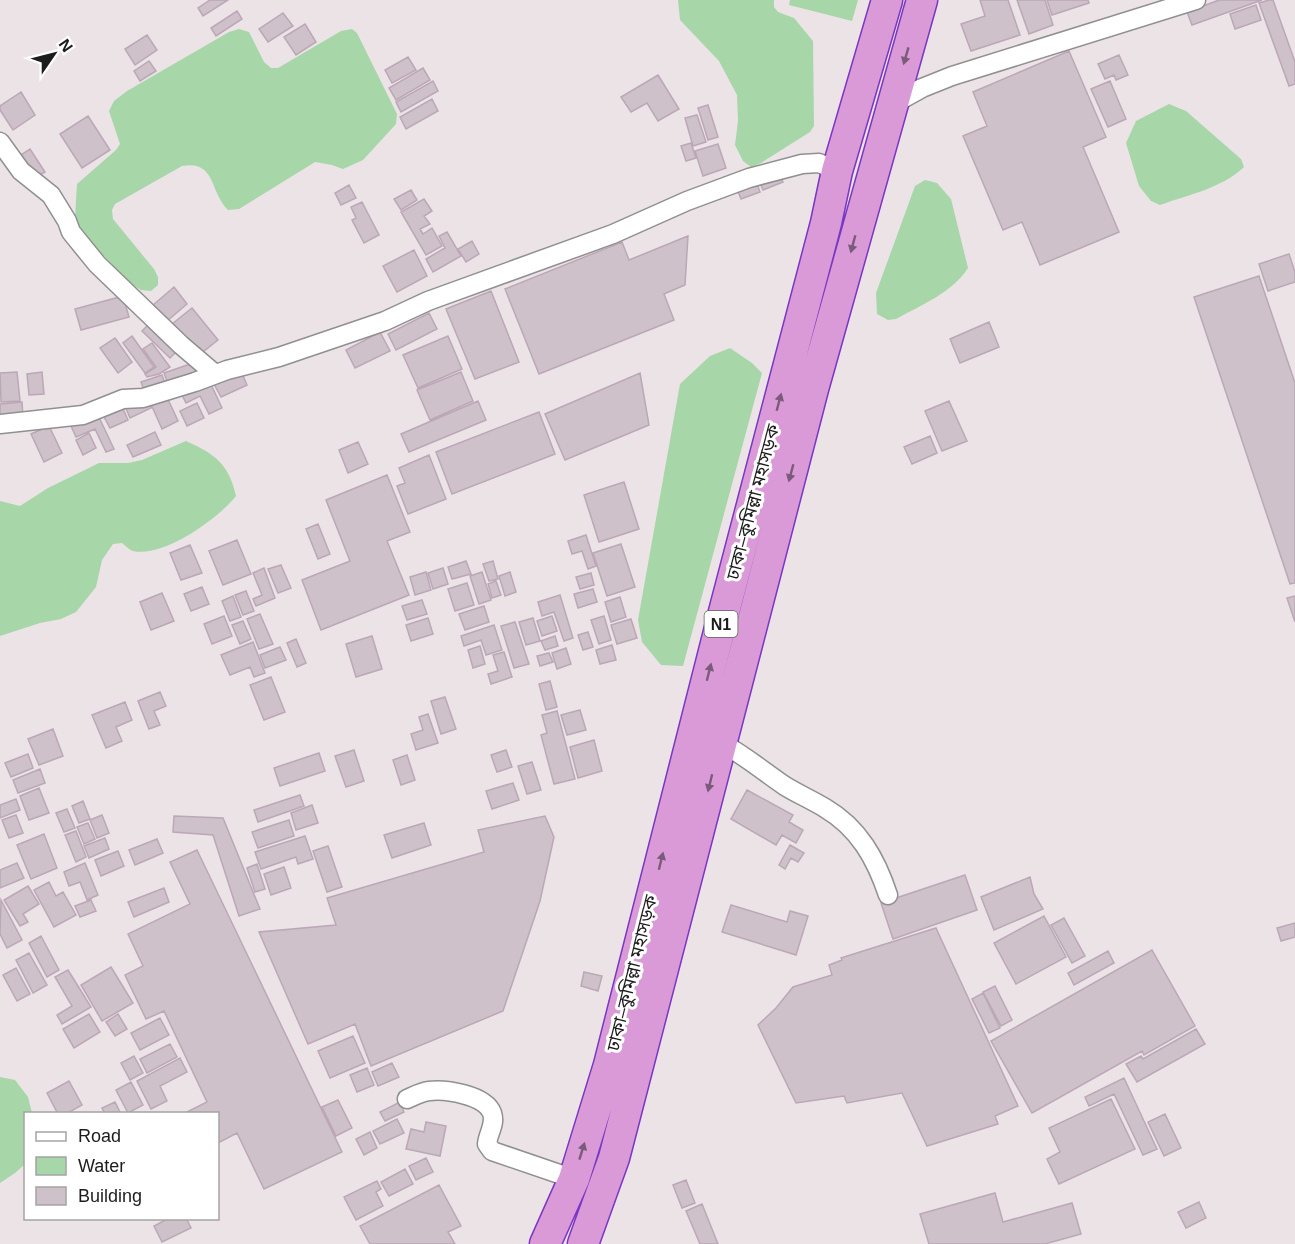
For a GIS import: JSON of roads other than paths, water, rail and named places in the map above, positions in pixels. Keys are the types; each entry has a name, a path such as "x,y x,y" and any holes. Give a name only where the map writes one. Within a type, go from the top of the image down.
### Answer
{"highway":[{"name":"ঢাকা–কুমিল্লা মহাসড়ক","path":"545,1244 574,1179 609,1065 826,223 837,171 887,0"},
{"name":"ঢাকা–কুমিল্লা মহাসড়ক","path":"583,1244 617,1146 813,389 922,0"}],"street":[{"path":"892,105 913,92 952,75 1196,0"},
{"path":"0,142 21,171 51,195 67,220 71,232 98,264 181,345 215,374"},
{"path":"0,424 84,414 123,399 143,398 215,374 279,357 385,321 428,302 613,234 687,201 749,178 802,164 819,163 837,171"},
{"path":"720,742 744,755 786,787 827,809 845,822 879,867 888,895"},
{"path":"407,1099 427,1091 447,1091 476,1098 488,1105 491,1110 494,1120 487,1144 492,1151 574,1179"}],"water":[{"path":"678,0 774,0 774,7 778,12 794,18 813,41 814,126 810,132 761,163 751,167 743,161 735,145 738,121 737,95 719,61 680,20"},
{"path":"790,0 858,0 852,21 789,5"},
{"path":"239,29 249,32 264,62 271,68 278,68 341,31 352,29 357,33 397,114 396,124 363,160 343,169 315,162 239,209 228,210 206,172 193,165 182,166 115,204 112,210 113,219 158,277 158,285 151,291 141,290 102,254 89,246 80,235 75,218 77,184 120,144 109,111 114,101 127,91 229,32"},
{"path":"1169,104 1186,111 1241,159 1244,167 1215,186 1160,205 1151,201 1139,186 1126,143 1136,121"},
{"path":"925,180 937,183 951,199 968,268 954,285 935,298 896,319 888,320 877,314 876,293 915,186"},
{"path":"730,348 762,373 683,666 661,665 642,642 638,620 680,384 710,356"},
{"path":"186,441 213,456 225,468 236,496 228,505 189,535 159,549 145,552 133,551 122,543 113,544 102,560 96,587 76,612 61,619 0,636 0,501 20,506 48,488 99,463 128,463 142,460"},
{"path":"0,1077 15,1080 28,1097 32,1112 24,1112 24,1165 0,1183"}]}
